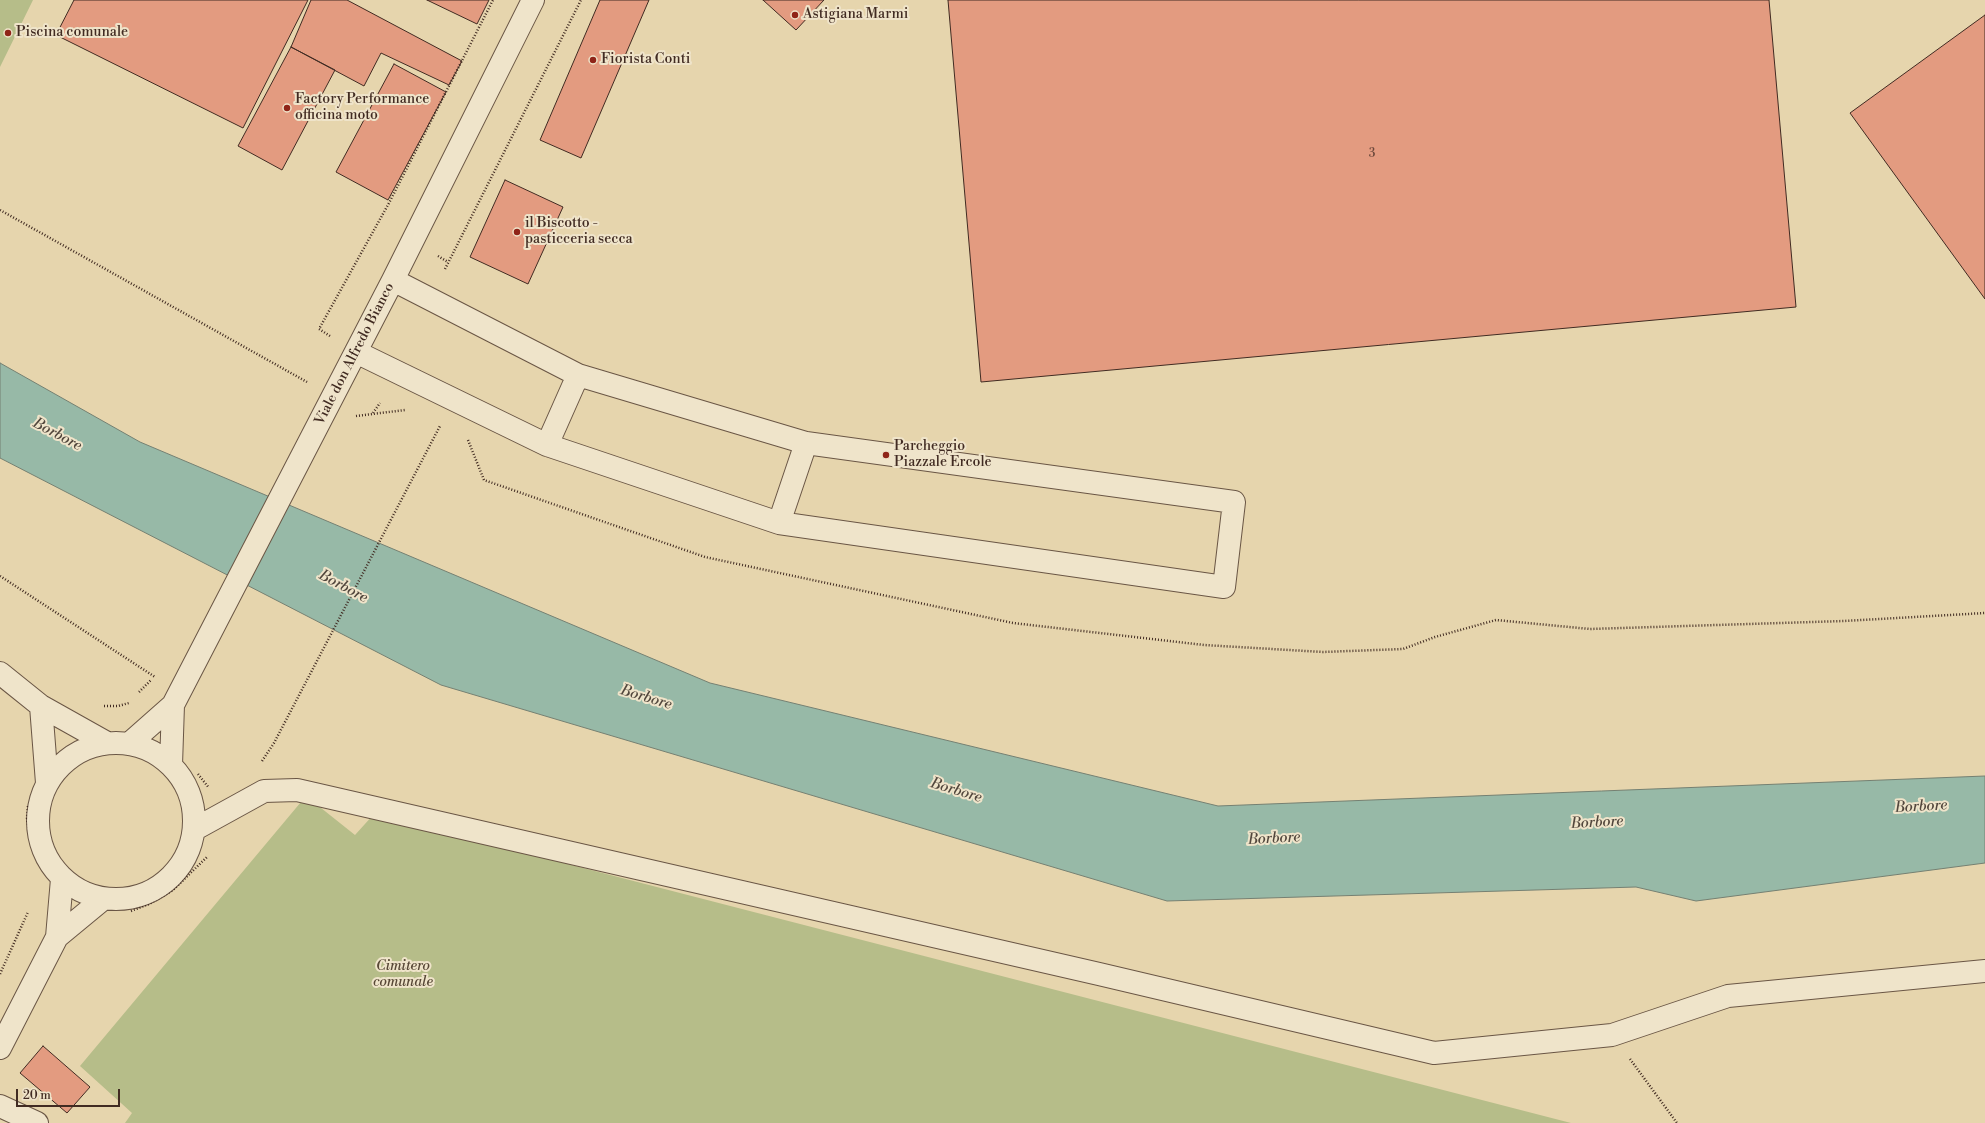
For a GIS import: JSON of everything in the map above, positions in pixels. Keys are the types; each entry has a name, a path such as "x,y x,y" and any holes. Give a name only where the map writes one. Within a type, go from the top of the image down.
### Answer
{"street":[{"name":"Viale don Alfredo Bianco","path":"130,743 176,698 321,421 533,0"},
{"path":"356,352 547,445 779,523 1224,587 1234,502 806,443 578,375 393,280"},
{"path":"547,445 578,375"},
{"path":"779,523 806,443"},
{"path":"0,673 41,706 106,743"},
{"name":"Viale don Alfredo Bianco","path":"171,765 176,698"},
{"path":"41,706 47,783"},
{"path":"106,743 130,743 152,751 171,765 185,783 193,806 195,829 188,854 174,875 154,891 130,899 103,899 80,892 62,879 45,856 38,832 39,806 47,783 63,764 83,750 106,743"},
{"path":"195,829 264,790 297,790 1076,968 1434,1053 1612,1035 1728,996 1985,971"},
{"path":"0,1048 57,937 62,879"},
{"path":"57,937 103,899"},
{"path":"0,1106 37,1123"}],"path":[{"path":"330,336 319,329 389,203 493,0"},
{"path":"445,269 581,0"},
{"path":"0,210 305,381"},
{"path":"373,414 380,403"},
{"path":"351,417 411,409"},
{"path":"274,743 425,455"},
{"path":"0,576 154,676 176,698"},
{"path":"135,697 158,671"},
{"path":"98,706 118,706 130,702"},
{"path":"29,803 28,824 41,862"},
{"path":"124,913 149,904 173,890 209,854"},
{"path":"0,974 31,906"},
{"path":"1612,1035 1677,1123"}],"green space":[{"name":"Piscina comunale","path":"0,0 33,0 0,67"},
{"name":"Cimitero comunale","path":"306,796 355,835 374,814 1571,1123 125,1123 132,1113 80,1066"}],"water":[{"name":"Borbore","path":"0,363 140,442 710,683 1218,806 1985,776 1985,863 1696,901 1636,887 1167,901 441,685 0,458"}],"building":[{"path":"74,0 308,0 243,128 56,35"},
{"path":"311,0 347,0 462,61 449,85 381,53 364,86 291,47"},
{"path":"427,0 489,0 477,24"},
{"path":"600,0 649,0 581,158 540,140"},
{"name":"Astigiana Marmi","path":"763,0 824,0 796,30"},
{"path":"948,0 1769,0 1796,307 981,382"},
{"path":"1985,15 1985,299 1850,113"},
{"name":"Factory Performance officina moto","path":"291,47 335,70 282,170 238,146"},
{"path":"394,64 446,92 388,200 336,172"},
{"name":"il Biscotto - pasticceria secca","path":"505,180 563,207 528,284 470,257"},
{"path":"43,1046 90,1087 67,1113 20,1073"}],"place":[{"name":"Astigiana Marmi","path":"795,15"},
{"name":"Piscina comunale","path":"8,33"},
{"name":"Fiorista Conti","path":"593,60"},
{"name":"Factory Performance officina moto","path":"287,108"},
{"name":"il Biscotto - pasticceria secca","path":"517,232"},
{"name":"Parcheggio Piazzale Ercole","path":"886,455"}]}
